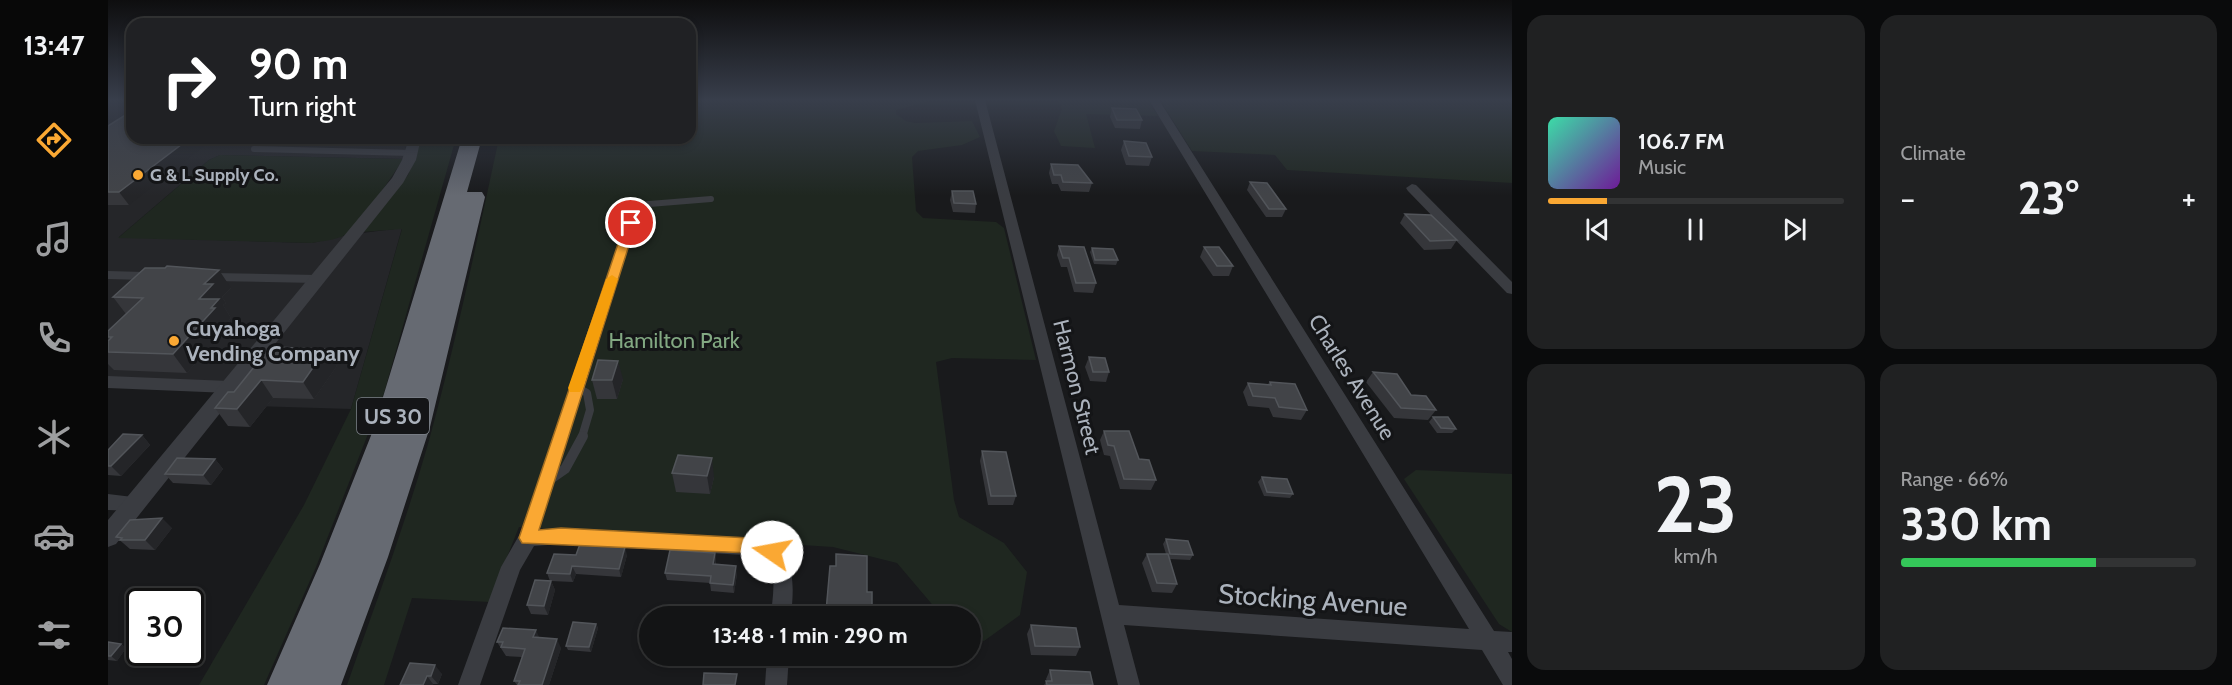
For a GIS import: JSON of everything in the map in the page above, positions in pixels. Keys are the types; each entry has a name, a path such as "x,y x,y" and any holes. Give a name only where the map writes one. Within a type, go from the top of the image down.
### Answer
{"highway":[{"path":"437,264 448,190 460,144"},
{"name":"US 30","path":"287,685 312,630 380,453 470,144"},
{"name":"US 30","path":"321,685 368,565 414,429 439,343 488,144"}],"street":[{"name":"Harmon Street","path":"988,132 1129,685"},
{"name":"Charles Avenue","path":"1174,132 1512,679"},
{"path":"108,537 398,180 413,145"},
{"path":"1412,188 1512,290"},
{"path":"108,382 229,387"},
{"path":"108,502 135,503"},
{"path":"469,685 511,567 528,538 561,536 750,546 772,552 781,566 782,606"},
{"name":"Stocking Avenue","path":"1111,614 1512,642"},
{"path":"776,685 777,666"}],"lane":[{"path":"254,149 413,145"},
{"path":"528,538 637,205 711,199"},
{"path":"108,275 154,276"},
{"path":"201,277 317,279"},
{"path":"545,483 565,469 581,440 588,420 591,405 589,396 587,392 576,387"}],"shaded area":[{"path":"108,132 126,132 126,144 407,144 403,159 220,155 209,160 119,237 312,243 346,235 402,228 351,409 224,405 243,383 108,378"}],"green space":[{"name":"Hamilton Park","path":"696,132 977,132 980,137 962,145 918,151 912,157 916,211 923,218 996,222 1004,228 1036,360 952,358 936,362 954,500 959,517 1004,543 1027,572 1020,615 984,641 981,640 981,606 934,606 897,563 833,547 519,527 489,602 412,598 384,685 347,685 419,474 457,330 498,144 696,144"},
{"path":"1054,132 1091,132 1095,148 1061,146"},
{"path":"1180,132 1512,132 1512,183 1287,170 1275,155 1192,151"},
{"path":"420,144 454,144 384,393 316,567 264,685 199,685 304,505 351,409 402,229 362,232 408,175"},
{"path":"220,155 403,159 358,222 345,235 337,238 312,243 118,238 209,160"},
{"path":"1416,470 1512,474 1512,632 1499,624 1404,479"}],"building":[{"path":"108,132 126,132 126,144 182,144 119,192 108,192"},
{"path":"1124,141 1146,143 1152,157 1129,156"},
{"path":"1051,164 1078,165 1092,183 1063,182 1061,175 1054,175"},
{"path":"1250,182 1267,183 1286,209 1269,209"},
{"path":"952,191 973,191 976,204 954,203"},
{"path":"1405,214 1431,215 1457,240 1430,241"},
{"path":"1059,246 1084,247 1096,283 1076,283 1069,258 1063,258"},
{"path":"1204,247 1219,247 1233,266 1217,266"},
{"path":"1092,248 1113,249 1118,260 1095,260"},
{"path":"167,266 219,270 204,284 213,284 199,299 219,299 211,308 215,308 173,354 108,352 108,341 112,337 108,337 108,331 143,298 113,297 145,268 165,268"},
{"path":"270,347 326,349 303,382 261,380 237,409 215,408 228,392 234,392"},
{"path":"1089,357 1105,358 1109,372 1093,372"},
{"path":"598,360 618,361 612,380 592,380"},
{"path":"1373,372 1397,374 1411,395 1426,396 1436,410 1401,408"},
{"path":"1270,382 1295,384 1307,410 1279,407 1275,398 1253,396 1248,383 1271,385"},
{"path":"1433,417 1448,417 1456,429 1441,428"},
{"path":"1104,431 1129,431 1139,459 1149,460 1156,480 1124,479 1114,446 1108,445"},
{"path":"123,434 142,435 111,466 108,466 108,450"},
{"path":"982,451 1006,452 1016,496 991,496"},
{"path":"678,455 712,458 707,476 672,473"},
{"path":"177,458 215,459 203,475 165,474"},
{"path":"1262,477 1287,479 1293,494 1267,492"},
{"path":"162,518 145,540 120,540 122,538 116,537 130,520"},
{"path":"1166,539 1188,541 1193,555 1170,554"},
{"path":"580,544 625,547 619,569 572,566 570,574 547,573 554,554 576,555"},
{"path":"670,550 715,553 713,564 736,566 733,585 710,583 711,576 665,573"},
{"path":"836,554 867,556 867,592 872,592 872,606 827,606 830,566 836,566"},
{"path":"1147,554 1168,554 1177,584 1157,583"},
{"path":"535,580 551,581 544,606 527,605"},
{"path":"573,622 596,624 589,647 566,646"},
{"path":"1031,625 1076,628 1080,647 1035,646"},
{"path":"503,628 536,630 533,637 557,639 542,685 518,685 520,681 514,681 525,649 501,647 503,642 497,642"},
{"path":"108,642 121,644 111,656 108,656"},
{"path":"410,663 435,665 431,676 427,676 423,685 400,685"},
{"path":"1050,670 1090,672 1093,685 1047,685 1046,681 1052,681"},
{"path":"704,673 737,674 735,685 703,685"}],"slow traffic":[{"path":"575,388 612,279"}],"place":[{"name":"G & L Supply Co.","path":"138,175"},
{"name":"Cuyahoga Vending Company","path":"174,341"}],"route":[{"path":"631,223 528,538 561,536 750,546 772,552"}]}
